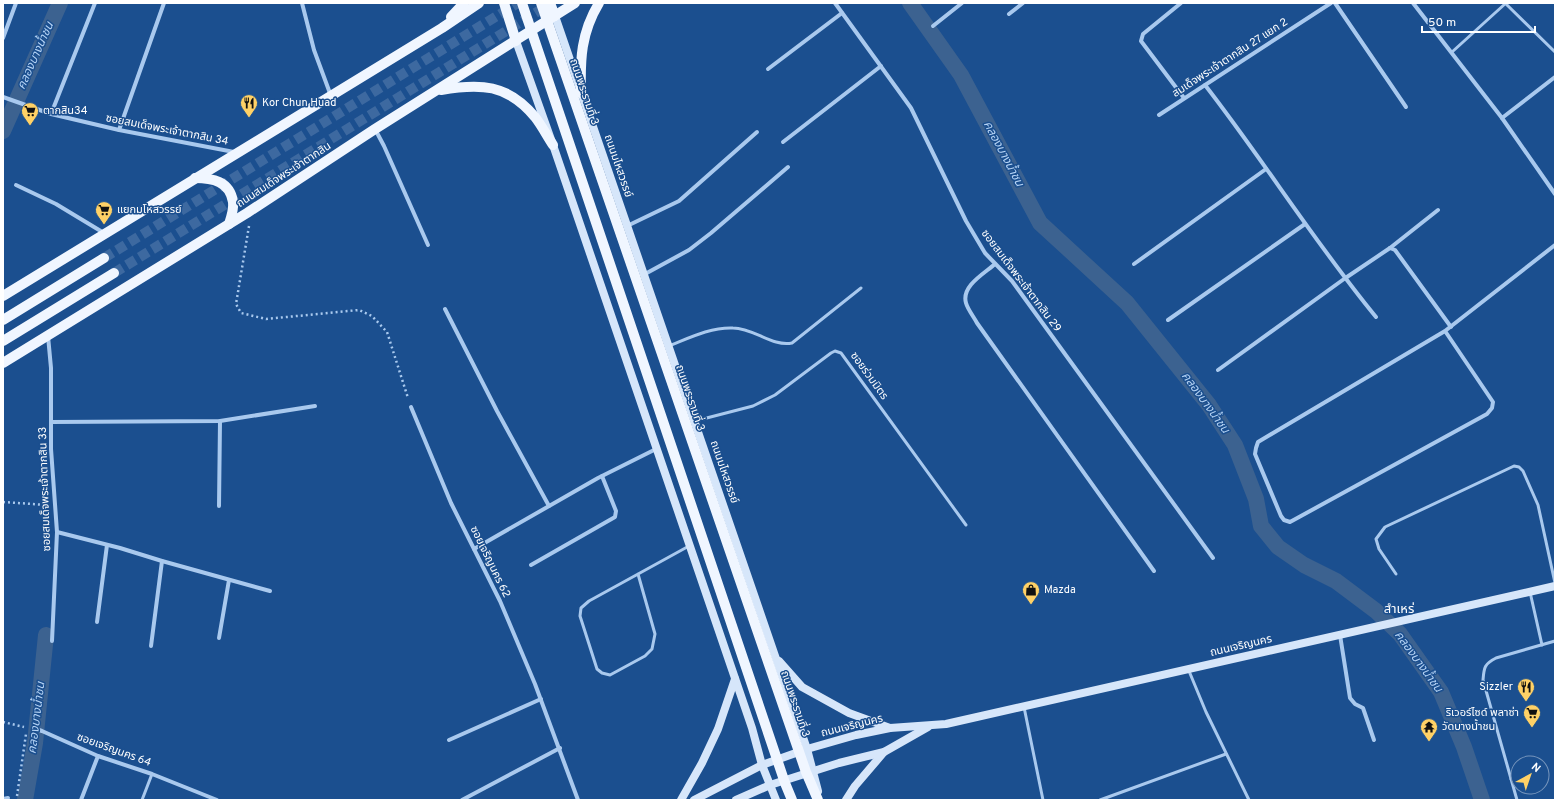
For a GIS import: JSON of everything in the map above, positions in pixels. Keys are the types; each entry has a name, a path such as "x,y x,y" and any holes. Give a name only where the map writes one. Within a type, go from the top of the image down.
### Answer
{"main road":[{"path":"442,28 464,3"},
{"path":"3,296 442,28 479,3"},
{"path":"504,3 752,728 762,765 776,800"},
{"path":"522,3 792,800"},
{"name":"ถนนพระรามที่ 3","path":"541,3 806,772 819,800"},
{"path":"550,3 555,16"},
{"name":"ถนนสมเด็จพระเจ้าตากสิน","path":"3,363 247,213 375,129 575,3"},
{"path":"581,93 580,67 585,34 591,17 599,3"},
{"name":"ถนนมไหสวรรย์","path":"555,16 777,659 807,749 819,800"},
{"path":"435,92 463,86 483,86 500,90 517,99 535,117 553,145"},
{"path":"195,178 209,178 225,185 233,203 229,224"},
{"path":"3,320 104,258"},
{"path":"3,341 114,273"},
{"name":"ถนนเจริญนคร","path":"694,800 762,765 807,749 856,736 890,728 946,724 1340,634 1351,633 1555,584"},
{"path":"777,659 802,687 849,713 890,728"},
{"path":"681,800 702,763 718,729 735,679"},
{"name":"ถนนเจริญนคร","path":"736,800 770,785 813,771 884,752 931,726"},
{"path":"846,800 855,786 884,752"}],"street":[{"path":"3,38 16,3"},
{"path":"51,114 95,3"},
{"path":"119,130 164,3"},
{"path":"302,3 314,50 331,96"},
{"name":"ซอยสมเด็จพระเจ้าตากสิน 29","path":"834,3 911,108 966,221 985,253 1012,281 1213,558"},
{"path":"933,26 962,3"},
{"path":"1009,14 1023,3"},
{"path":"1181,3 1143,34 1140,41 1184,98"},
{"name":"สมเด็จพระเจ้าตากสิน 27 แยก 2","path":"1160,115 1331,3"},
{"path":"1335,3 1406,107"},
{"path":"1413,3 1502,118 1555,194"},
{"path":"768,69 842,13"},
{"path":"783,142 881,66"},
{"path":"1502,118 1555,77"},
{"path":"1205,85 1344,278 1376,317"},
{"name":"ซอยสมเด็จพระเจ้าตากสิน 34","path":"3,97 51,114 119,130 236,153"},
{"path":"375,129 428,245"},
{"path":"627,226 679,201 757,132"},
{"path":"645,274 689,250 788,167"},
{"path":"1134,264 1266,169"},
{"path":"16,184 56,204 104,233"},
{"path":"1218,370 1344,278 1390,248 1438,210"},
{"path":"1168,320 1305,224"},
{"path":"1446,331 1493,402 1492,408 1487,414 1290,522 1284,520 1255,454 1258,442 1446,331 1555,245"},
{"path":"1390,248 1395,250 1451,327"},
{"path":"995,264 971,284 967,292 966,302 977,322 1154,571"},
{"path":"445,309 497,411 549,506"},
{"name":"ซอยสมเด็จพระเจ้าตากสิน 33","path":"48,336 52,368 51,422 57,532 52,642"},
{"path":"51,422 220,421 315,406"},
{"name":"ซอยเจริญนคร 62","path":"411,407 450,503 500,601 541,699 578,800"},
{"path":"219,506 220,421"},
{"path":"474,549 602,476 656,449"},
{"path":"531,565 615,517 616,511 602,476"},
{"path":"57,532 120,548 270,591"},
{"path":"97,622 107,545"},
{"path":"150,646 162,561"},
{"path":"219,638 229,580"},
{"path":"1340,634 1350,698 1355,704 1363,708 1374,740"},
{"path":"449,740 541,699"},
{"name":"ซอยเจริญนคร 64","path":"33,728 98,756 152,774 217,800"},
{"path":"462,800 560,748"},
{"path":"81,800 98,756"},
{"path":"3,798 8,798"}],"lane":[{"path":"1452,52 1505,3 1555,52"},
{"path":"669,346 711,330 734,328 750,331 784,344 792,343 861,288"},
{"name":"ซอยร่วมมิตร","path":"695,421 754,406 775,395 831,353 841,353 966,525"},
{"path":"1396,574 1379,549 1376,539 1385,527 1514,466 1519,467 1523,471 1538,505 1555,584"},
{"path":"638,574 655,634 652,649 645,656 610,675 602,673 597,669 580,616 581,608 590,601 638,574 690,546"},
{"path":"1530,591 1542,644"},
{"path":"1510,775 1483,680 1484,670 1487,662 1496,658 1555,641"},
{"path":"1188,669 1206,712 1249,800"},
{"path":"1024,707 1043,800"},
{"path":"1100,800 1226,754"},
{"path":"142,800 152,774"}],"path":[{"path":"247,213 249,228 236,304 241,313 266,319 359,310 372,316 387,332 411,407"},
{"path":"3,502 55,505"},
{"path":"3,722 27,727 16,800"}],"waterway":[{"name":"คลองบางน้ำชน","path":"3,131 60,3"},
{"name":"คลองบางน้ำชน","path":"910,3 961,75 1040,223 1127,303 1209,405 1235,445 1256,499 1261,526 1278,547 1304,565 1336,581 1376,611 1400,634 1441,692 1464,747 1482,800"},
{"name":"คลองบางน้ำชน","path":"25,800 35,743 46,635"}],"tunnel":[{"path":"104,258 518,3"},
{"path":"114,273 550,4"}],"place":[{"name":"Kor Chun Huad","path":"249,118"},
{"name":"ตากสิน34","path":"30,126"},
{"name":"แยกมโหสวรรย์","path":"104,225"},
{"name":"Mazda","path":"1031,605"},
{"name":"Sizzler","path":"1526,702"},
{"name":"ริเวอร์ไซด์ พลาซ่า","path":"1532,728"},
{"name":"วัดบางน้ำชน","path":"1429,742"}],"district":[{"name":"สำเหร่","path":"1399,610"}]}
